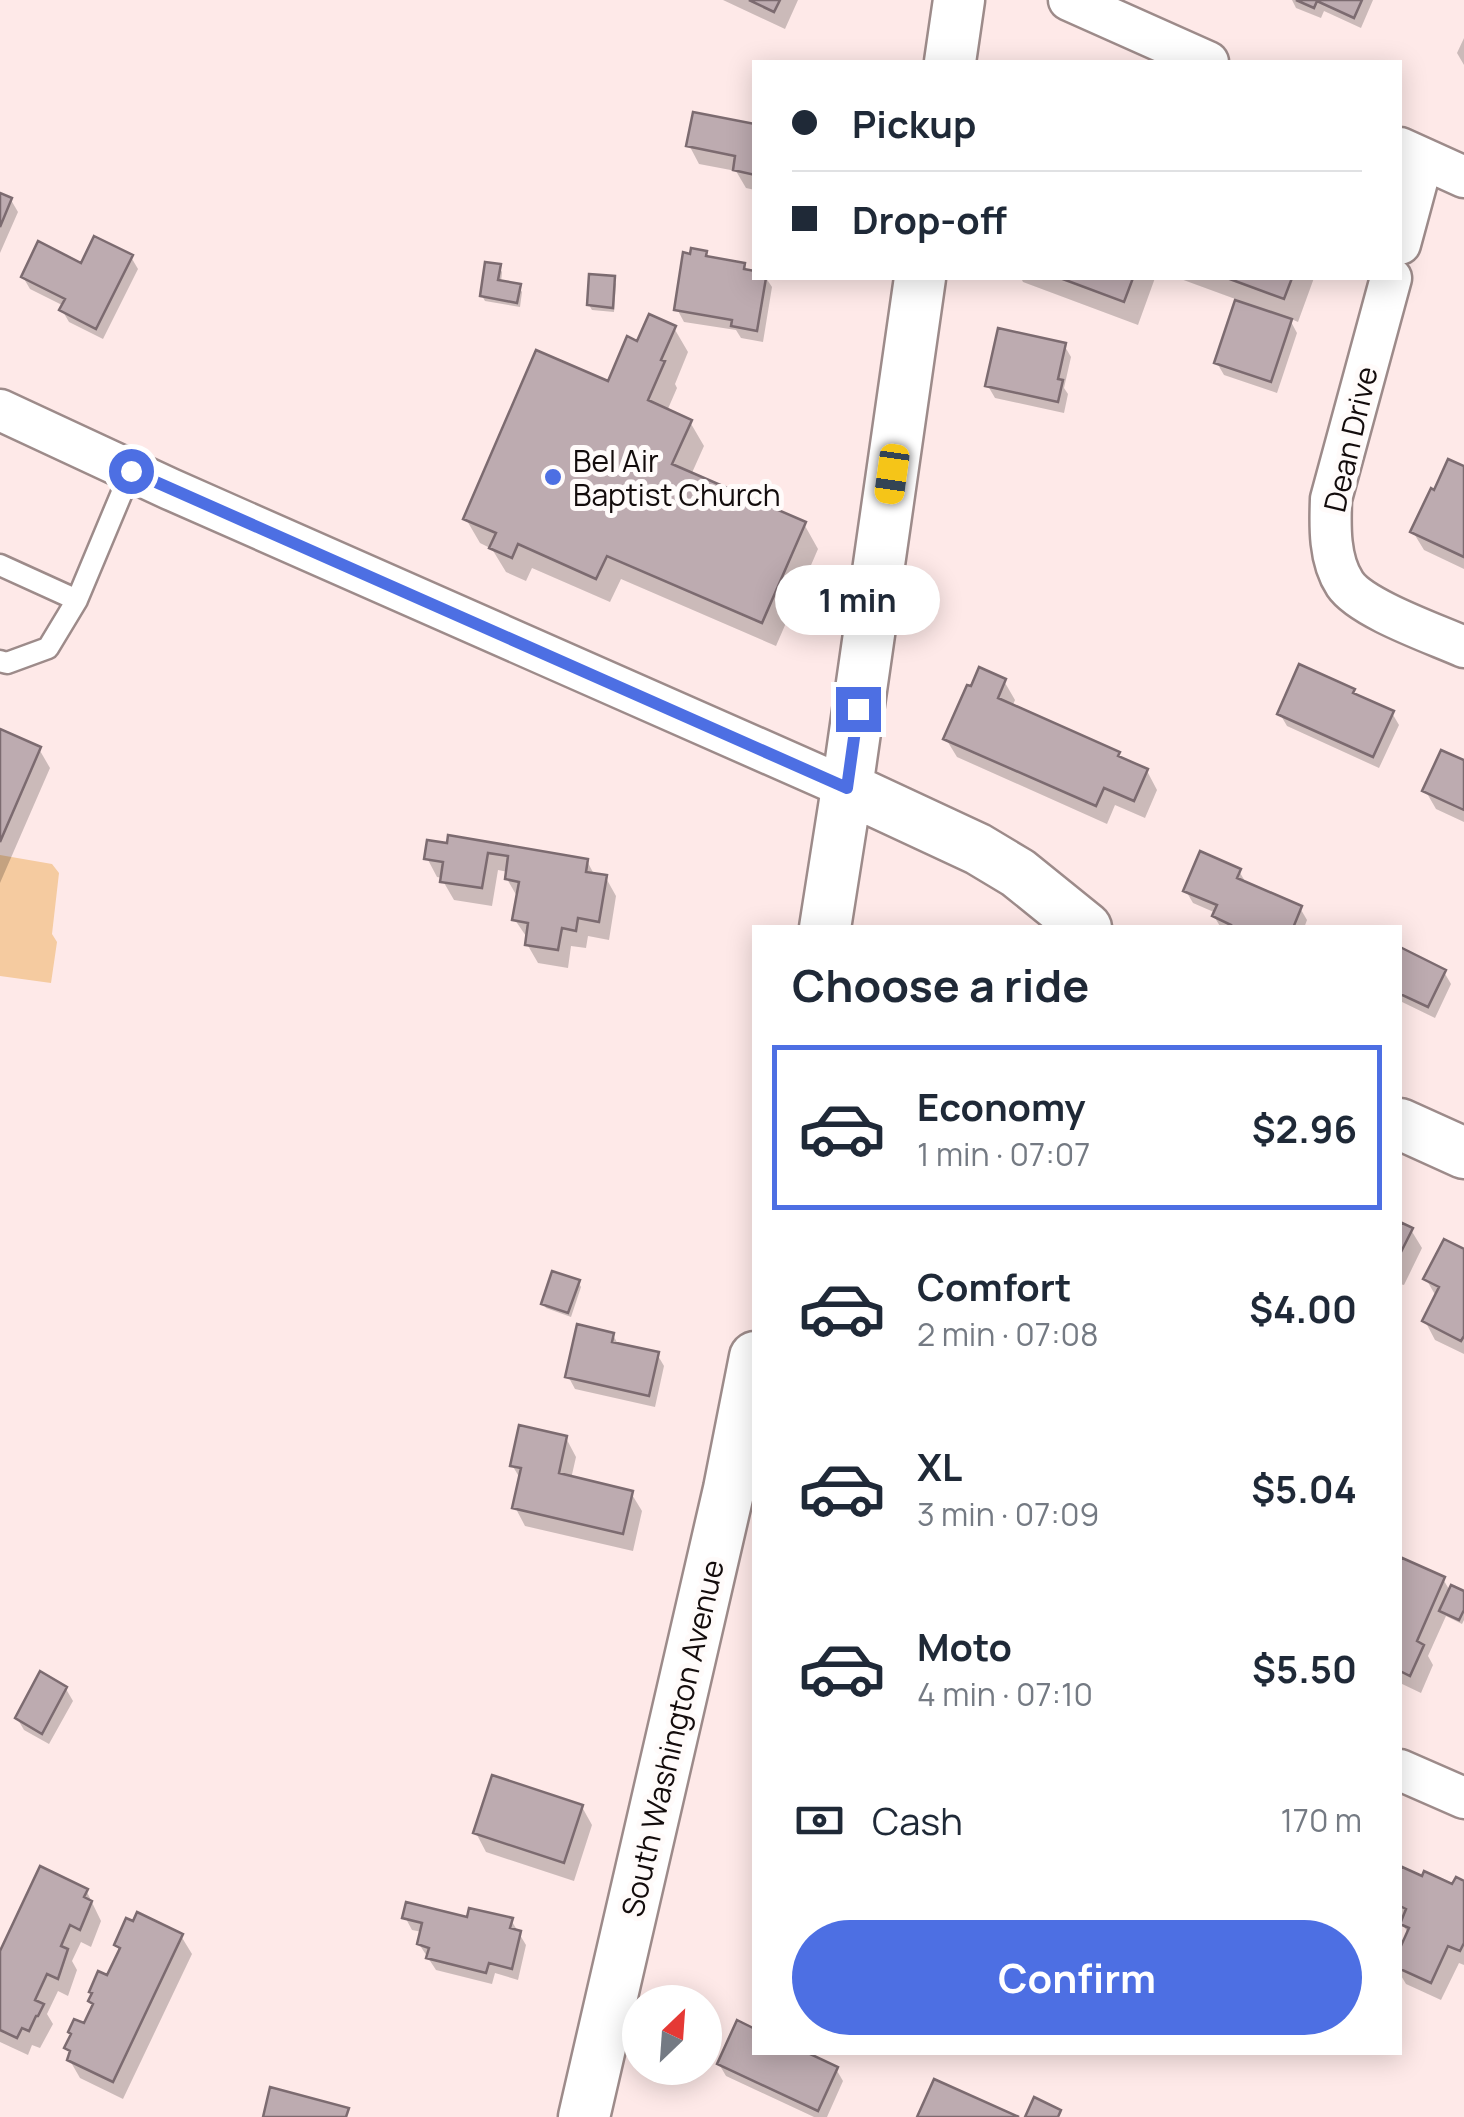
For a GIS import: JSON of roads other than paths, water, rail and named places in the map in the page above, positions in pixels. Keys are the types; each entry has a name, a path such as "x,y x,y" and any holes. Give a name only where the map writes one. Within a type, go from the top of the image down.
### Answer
{"street":[{"path":"950,60 959,0"},
{"path":"1068,0 1203,60"},
{"path":"1402,229 1412,154 1464,177"},
{"path":"824,925 920,280"},
{"name":"Dean Drive","path":"1390,280 1330,498 1334,554 1348,589 1368,604 1464,647"},
{"path":"0,410 978,849 1018,873 1082,925"},
{"path":"1402,1125 1464,1153"},
{"name":"South Washington Avenue","path":"584,2117 742,1494 752,1389"},
{"path":"1402,1771 1464,1798"}],"lane":[{"path":"0,660 7,662 48,648 76,600 131,471"},
{"path":"0,565 76,600"}],"place":[{"name":"Bel Air Baptist Church","path":"553,477"}]}
